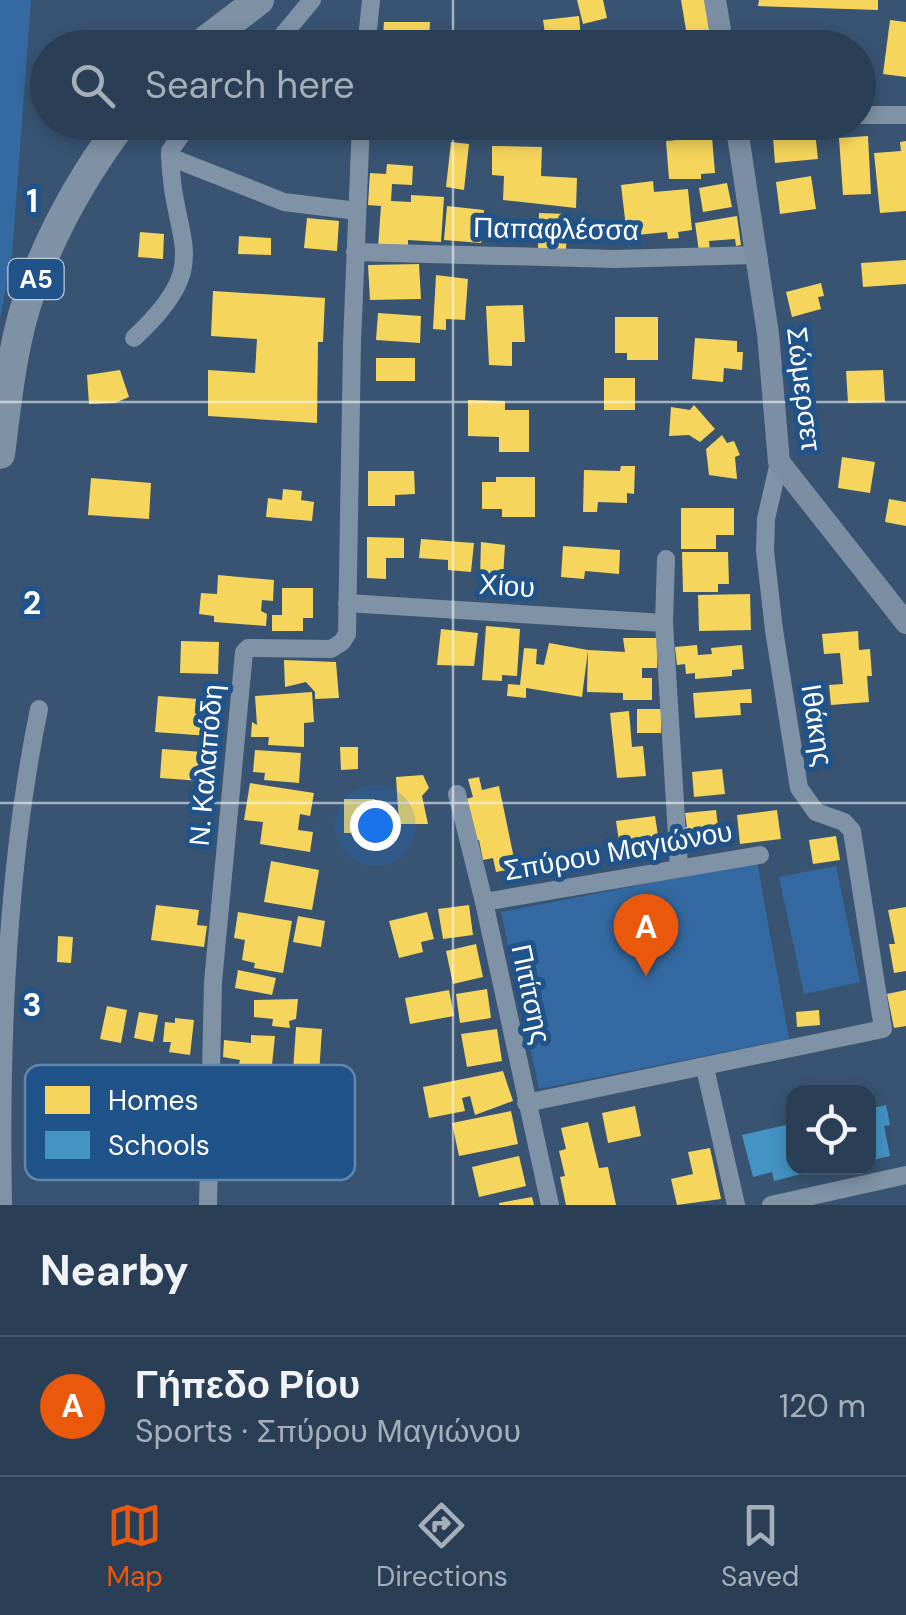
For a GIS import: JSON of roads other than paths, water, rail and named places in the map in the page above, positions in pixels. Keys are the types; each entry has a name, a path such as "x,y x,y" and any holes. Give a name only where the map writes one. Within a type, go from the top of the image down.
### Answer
{"highway":[{"path":"220,30 260,0"},
{"name":"Α5","path":"0,454 11,369 29,295 74,196 109,140"}],"street":[{"path":"287,30 312,0"},
{"path":"368,30 370,0"},
{"path":"715,0 720,30"},
{"path":"876,115 906,116"},
{"path":"134,338 168,304 184,268 184,243 170,157 177,140"},
{"name":"Ν. Καλαπόδη","path":"212,1065 214,982 244,652 248,648 335,648 347,634 361,140"},
{"name":"Σώμερσετ","path":"739,140 776,407 780,462 906,622"},
{"path":"170,157 284,202 356,211"},
{"name":"Παπαφλέσσα","path":"355,252 615,259 755,255"},
{"name":"Ιθάκης","path":"706,1068 882,1029 852,832 844,822 816,812 800,788 765,551 766,519 780,462"},
{"path":"666,559 664,623 679,868"},
{"name":"Χίου","path":"347,604 664,623"},
{"path":"3,1205 0,1144 6,966 39,709"},
{"name":"Πιτίτσης","path":"457,794 550,1205"},
{"name":"Σπύρου Μαγιώνου","path":"484,902 760,854"},
{"path":"526,1103 706,1068 736,1205"},
{"path":"770,1205 906,1175"},
{"name":"Ν. Καλαπόδη","path":"208,1205 209,1180"}],"place":[{"name":"Γήπεδο Ρίου","path":"646,976"}]}
